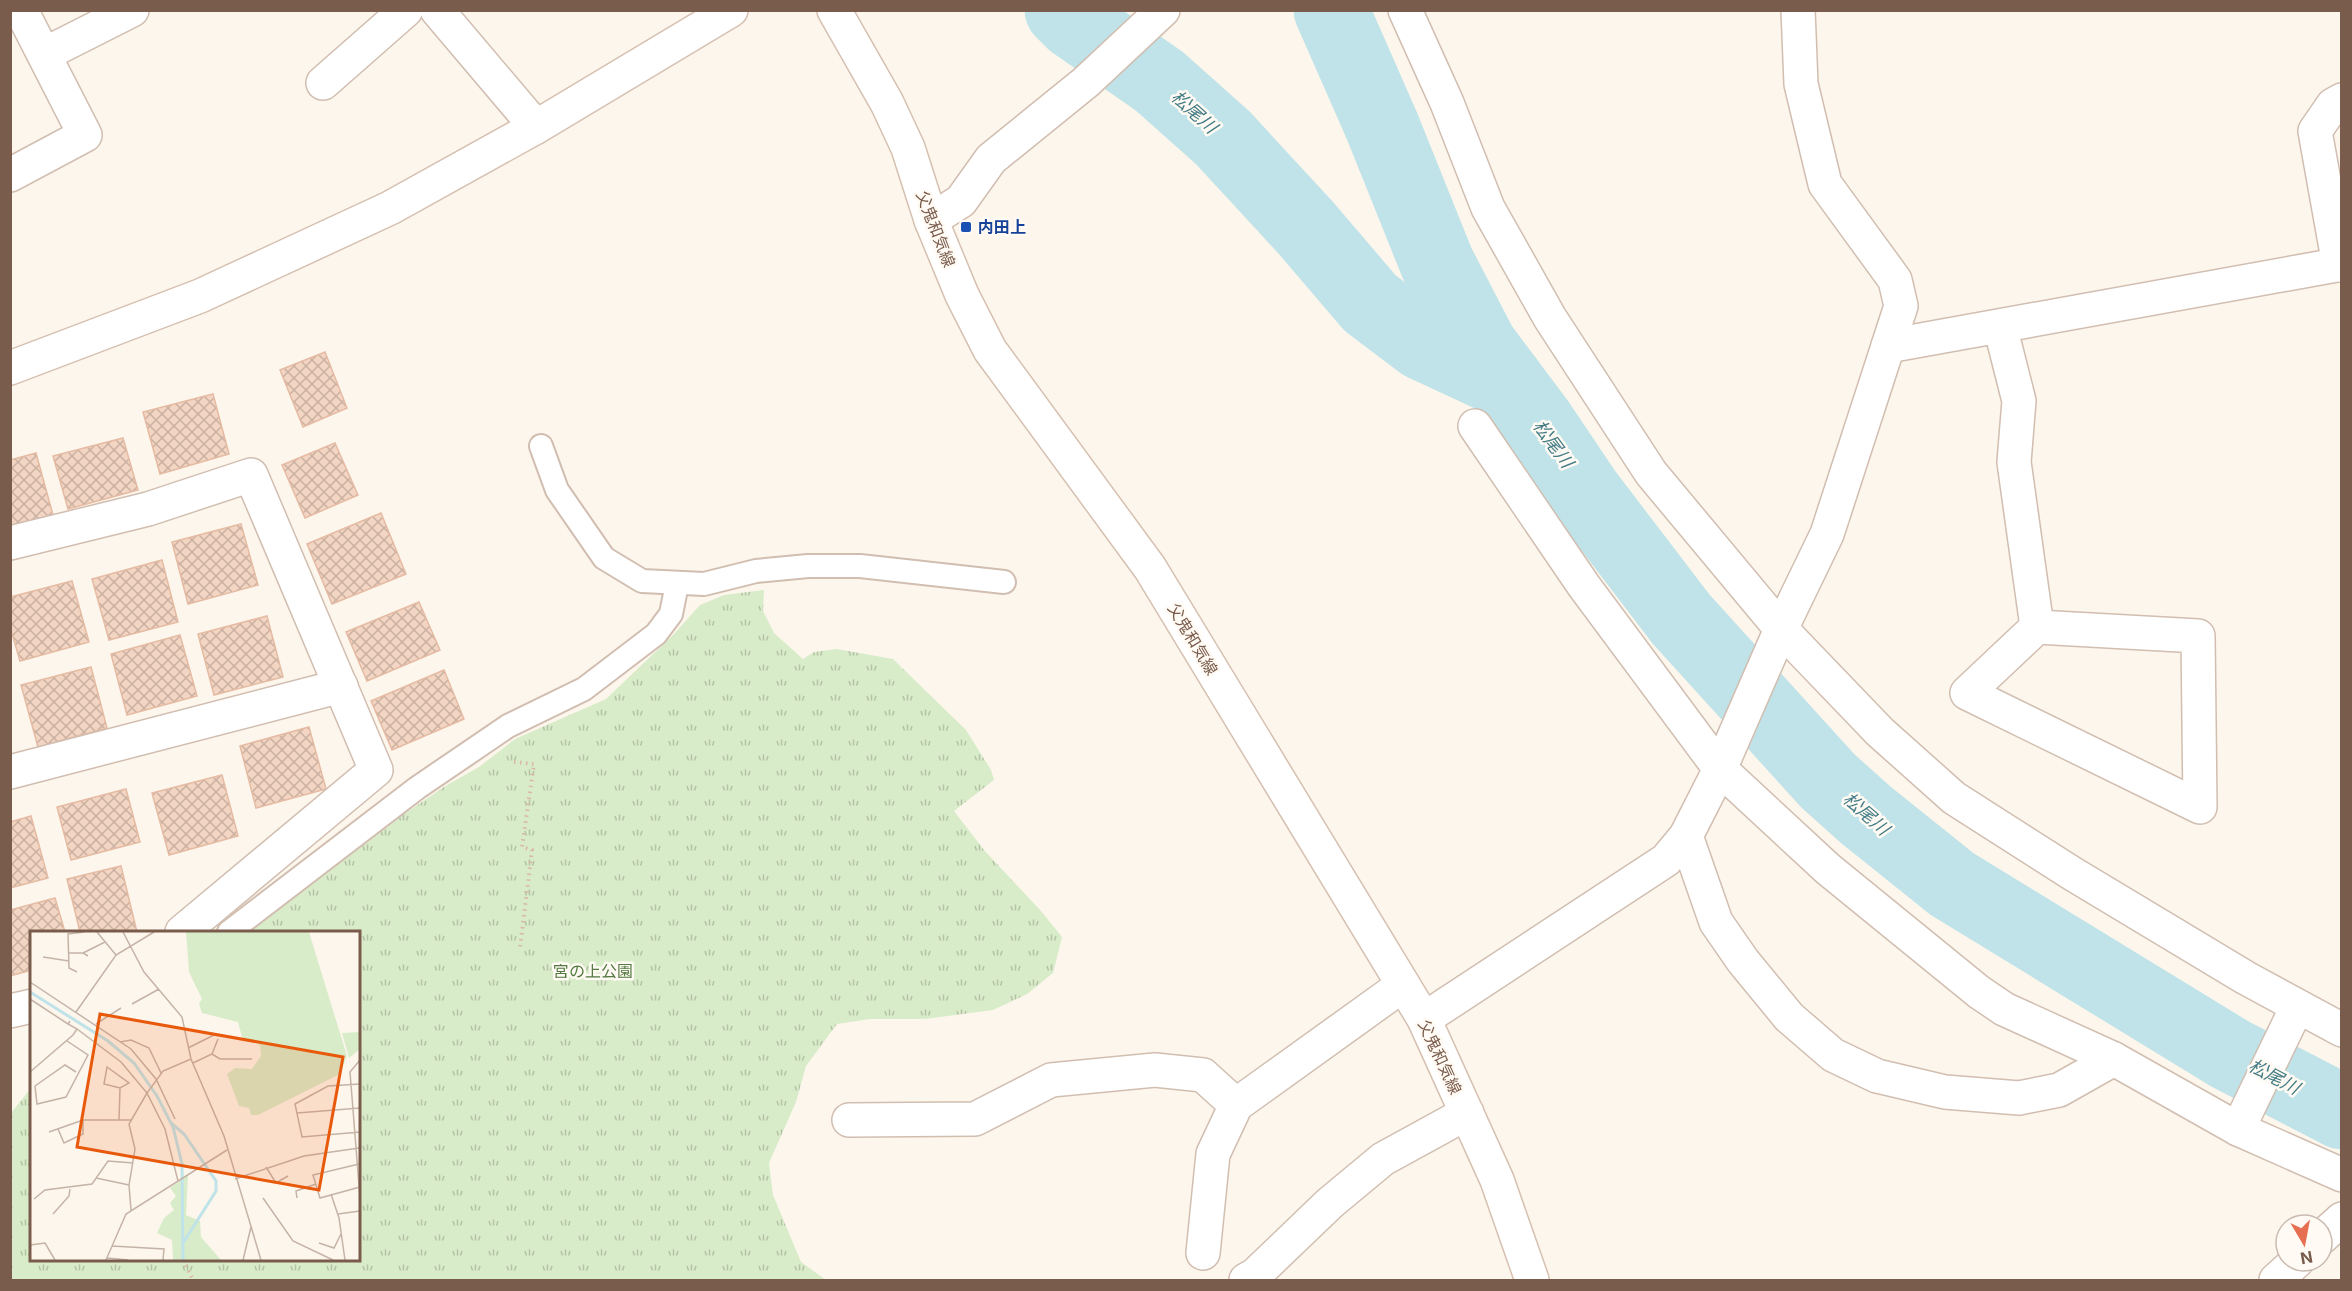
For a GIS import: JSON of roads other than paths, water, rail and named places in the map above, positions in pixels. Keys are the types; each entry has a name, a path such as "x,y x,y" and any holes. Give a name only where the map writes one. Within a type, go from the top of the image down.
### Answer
{"street":[{"path":"10,175 86,135 21,10"},
{"path":"45,54 132,10"},
{"path":"323,83 406,10"},
{"path":"437,10 536,127"},
{"path":"10,368 200,296 390,208 536,127 731,10"},
{"name":"父鬼和気線","path":"834,10 887,103 908,148 932,220 962,295 990,350 1150,568 1424,1019 1497,1180 1532,1281"},
{"path":"1405,10 1447,103 1488,208 1550,318 1651,473 1776,641 1954,798 2293,1014 2342,1030"},
{"path":"1424,1019 1666,860 1686,836 1724,760 1776,641 1827,534 1901,306 1895,280 1825,184 1801,84 1798,10"},
{"path":"932,220 961,201 991,159 1086,82 1161,12"},
{"path":"1888,346 2340,264 2315,131 2333,105 2342,100"},
{"path":"2000,326 2019,401 2014,462 2037,627"},
{"path":"1475,426 1584,586 1724,760 1828,869 1979,992 2004,1009 2114,1059 2342,1175"},
{"path":"10,543 148,509 251,475 376,770 184,931"},
{"path":"2037,627 2198,636 2200,807 1967,693 2037,627"},
{"path":"10,772 340,686"},
{"path":"1686,836 1716,922 1743,961 1789,1017 1833,1055 1888,1079 1945,1092 2019,1098 2059,1090 2114,1059"},
{"path":"1203,1253 1213,1154 1236,1105 1403,986"},
{"path":"10,1011 30,1006"},
{"path":"2240,1124 2293,1014"},
{"path":"849,1120 975,1119 1051,1080 1155,1070 1203,1075 1236,1105"},
{"path":"1246,1281 1330,1203 1383,1159 1467,1113"}],"lane":[{"path":"542,446 557,490 604,558 642,581 704,584 766,570 808,566 860,566 1004,582"},
{"path":"232,931 417,788 508,726 584,689 656,634 671,614 677,584"}],"waterway":[{"name":"松尾川","path":"1062,10 1074,22 1159,81 1223,138 1306,228 1370,303 1423,343 1507,382"},
{"name":"松尾川","path":"1331,10 1382,126 1437,263 1480,346 1537,422 1584,492 1681,619 1828,781 1866,815 1952,884 2230,1054 2342,1112"}],"place":[{"name":"内田上","path":"966,227"}],"park label":[{"name":"宮の上公園","path":"593,971"}]}
